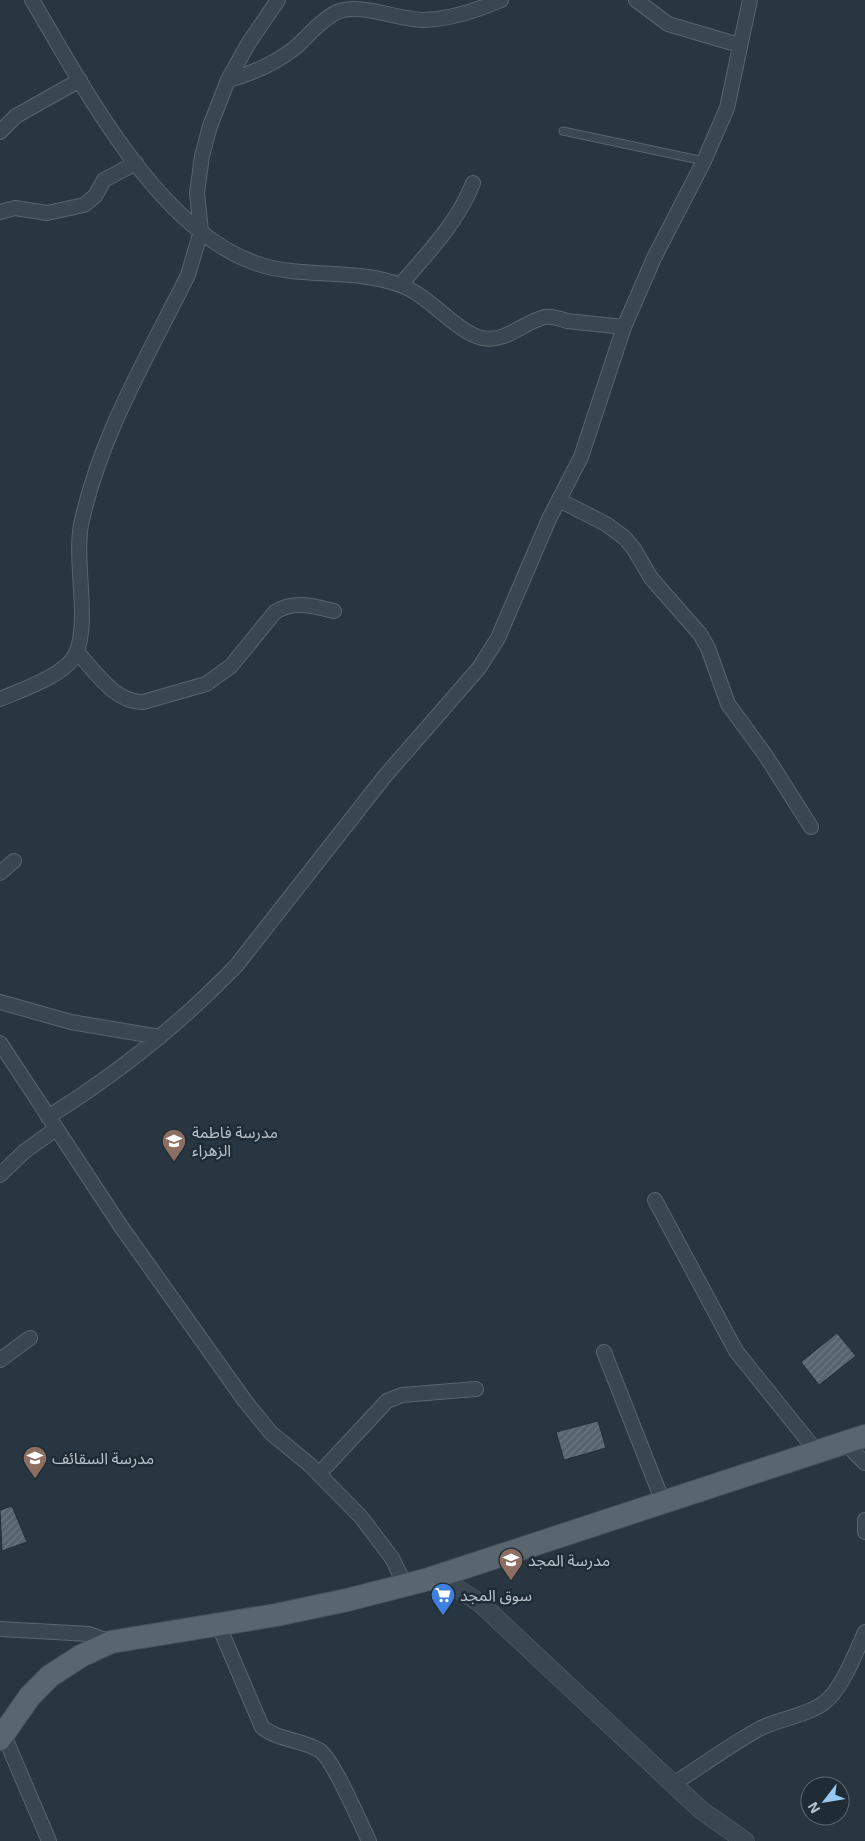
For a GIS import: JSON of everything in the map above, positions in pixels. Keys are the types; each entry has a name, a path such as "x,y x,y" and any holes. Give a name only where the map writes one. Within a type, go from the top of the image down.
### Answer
{"main road":[{"path":"1,1736 30,1696 50,1676 81,1656 110,1642 153,1637 311,1608 429,1579 855,1439"}],"street":[{"path":"32,0 80,80 136,163 181,214 227,250 259,264 400,284 422,296 459,326 481,338 495,339 546,317 624,327"},
{"path":"0,699 58,672 70,663 77,652 81,627 78,542 86,500 108,436 188,275 201,231 197,193 202,156 210,126 228,80 248,44 278,0"},
{"path":"228,80 257,72 271,64 336,13 360,9 380,14 424,20 478,10 501,0"},
{"path":"636,0 668,24 739,45"},
{"path":"48,1116 110,1076 160,1038 209,994 236,966 384,776 479,668 498,638 559,500 581,457 624,327 654,258 704,161 732,91 739,45 750,0"},
{"path":"0,132 16,116 80,80"},
{"path":"0,212 15,208 48,213 84,205 95,196 104,180 136,163"},
{"path":"400,284 453,222 462,208 473,183"},
{"path":"559,500 606,524 634,549 663,594 700,634 708,648 728,704 766,756 811,827"},
{"path":"77,652 121,697 133,702 143,702 206,684 231,666 275,612 284,606 298,604 334,611"},
{"path":"0,873 14,861"},
{"path":"0,1002 71,1022 160,1038"},
{"path":"0,1046 137,1249 245,1401 271,1433 318,1474 378,1538 392,1558 406,1585"},
{"path":"0,1175 25,1151 56,1129"},
{"path":"655,1200 736,1351 817,1452"},
{"path":"0,1360 30,1338"},
{"path":"604,1352 663,1502"},
{"path":"318,1474 387,1401 402,1395 476,1389"},
{"path":"855,1439 865,1463"},
{"path":"865,1520 865,1532"},
{"path":"429,1579 456,1588 480,1603 713,1820 745,1841"},
{"path":"218,1624 262,1727 271,1734 303,1743 324,1753 369,1841"},
{"path":"0,1629 89,1634 110,1642"},
{"path":"674,1784 752,1733 781,1719 813,1709 827,1701 837,1688 865,1632"},
{"path":"1,1736 49,1841"}],"lane":[{"path":"563,131 704,161"}],"building":[{"path":"837,1333 856,1356 819,1385 801,1362"},
{"path":"598,1421 606,1448 564,1460 556,1432"},
{"path":"12,1506 27,1542 2,1551 0,1510"}],"place":[{"name":"مدرسة فاطمة الزهراء","path":"174,1162"},
{"name":"مدرسة السقائف","path":"35,1479"},
{"name":"مدرسة المجد","path":"511,1581"},
{"name":"سوق المجد","path":"443,1616"}]}
